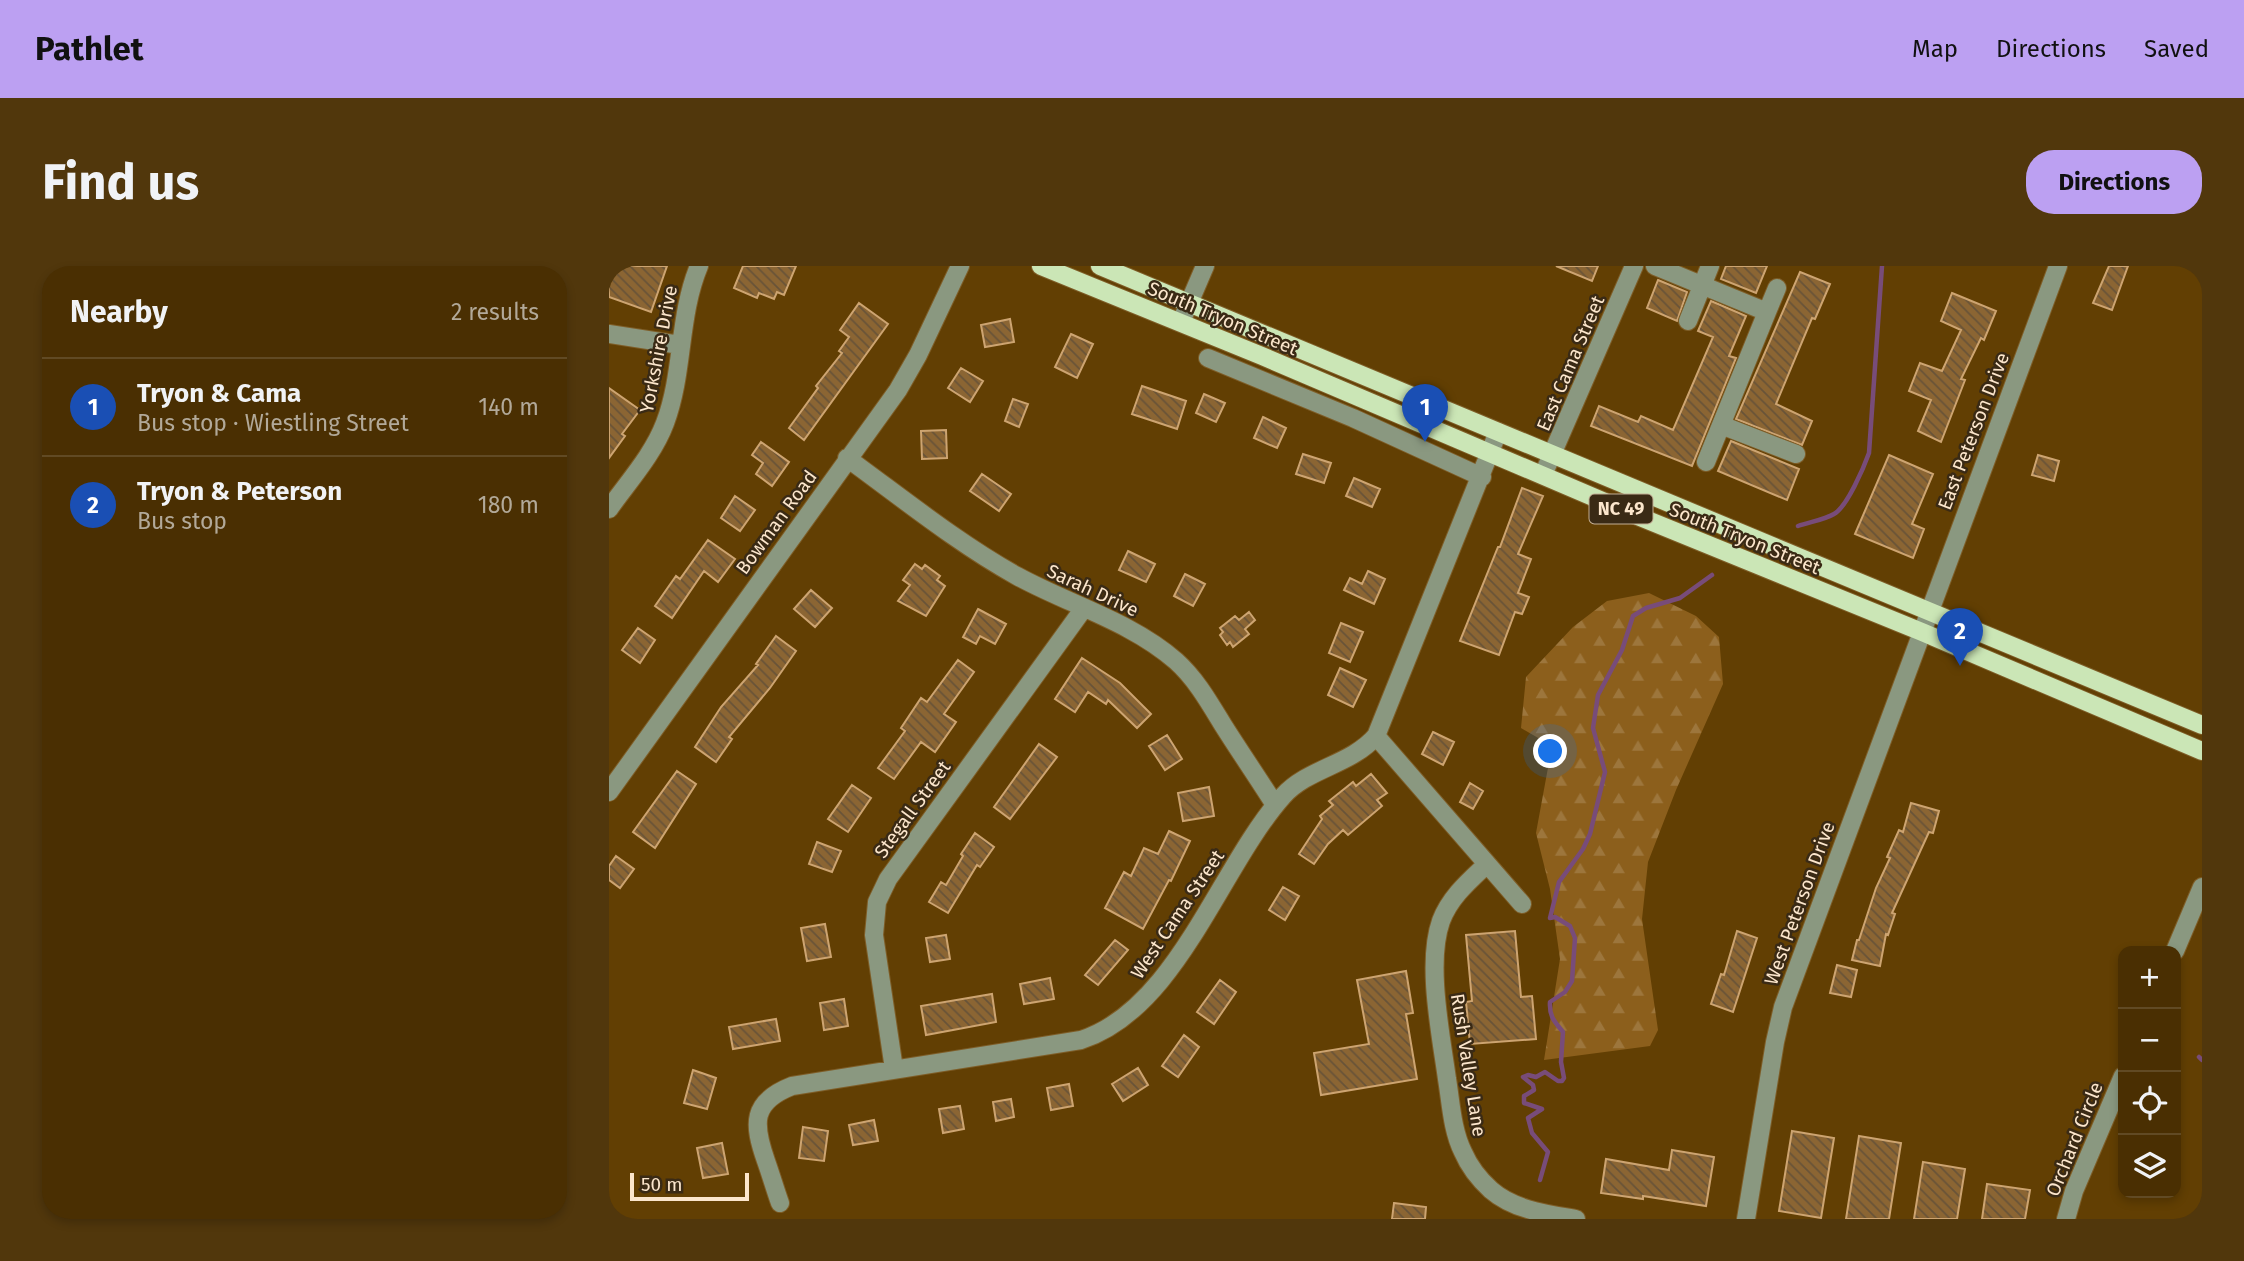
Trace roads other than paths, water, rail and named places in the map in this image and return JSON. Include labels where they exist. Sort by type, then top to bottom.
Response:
[{"type":"main road","name":"South Tryon Street","points":[[1041,266],[2202,751]]},
{"type":"main road","name":"South Tryon Street","points":[[1100,266],[2202,724]]},
{"type":"street","name":"Yorkshire Drive","points":[[609,509],[649,453],[664,425],[673,393],[691,288],[699,266]]},
{"type":"street","name":"Bowman Road","points":[[609,792],[908,372],[960,266]]},
{"type":"street","points":[[1181,323],[1205,266]]},
{"type":"street","name":"East Cama Street","points":[[1543,475],[1633,266]]},
{"type":"street","points":[[1655,266],[1767,312]]},
{"type":"street","points":[[1688,321],[1710,266]]},
{"type":"street","name":"East Peterson Drive","points":[[1928,611],[2057,266]]},
{"type":"street","points":[[1706,462],[1777,288]]},
{"type":"street","points":[[609,334],[680,345]]},
{"type":"street","points":[[1208,358],[1353,418],[1482,477]]},
{"type":"street","points":[[1721,425],[1796,454]]},
{"type":"street","name":"West Cama Street","points":[[780,1203],[757,1130],[761,1107],[778,1091],[792,1086],[1081,1040],[1121,1021],[1140,1005],[1169,968],[1275,805],[1294,785],[1354,755],[1367,747],[1376,736],[1498,432]]},
{"type":"street","name":"Sarah Drive","points":[[847,458],[1006,570],[1120,624],[1148,640],[1183,668],[1196,682],[1275,805]]},
{"type":"street","name":"Stegall Street","points":[[894,1069],[876,954],[874,934],[877,902],[896,868],[1084,608]]},
{"type":"street","name":"West Peterson Drive","points":[[1746,1219],[1783,1007],[1928,611]]},
{"type":"street","points":[[1376,736],[1523,904]]},
{"type":"street","name":"Rush Valley Lane","points":[[1487,864],[1449,904],[1436,937],[1439,1021],[1454,1122],[1462,1150],[1474,1171],[1492,1191],[1509,1202],[1531,1210],[1576,1219]]},
{"type":"street","points":[[2177,946],[2202,887]]},
{"type":"street","name":"Orchard Circle","points":[[2066,1219],[2074,1191],[2118,1088]]},
{"type":"waterway","points":[[1798,526],[1826,518],[1839,510],[1855,486],[1869,453],[1882,266]]},
{"type":"waterway","points":[[1540,1180],[1548,1152],[1532,1133],[1528,1118],[1542,1109],[1524,1103],[1524,1096],[1534,1090],[1533,1085],[1523,1077],[1536,1077],[1545,1072],[1558,1081],[1564,1078],[1561,1062],[1563,1032],[1555,1022],[1550,1002],[1565,992],[1572,981],[1575,938],[1570,926],[1555,917],[1550,918],[1559,882],[1583,849],[1590,834],[1605,772],[1593,728],[1598,695],[1622,650],[1633,616],[1646,608],[1680,598],[1712,575]]},
{"type":"waterway","points":[[2199,1057],[2202,1060]]},
{"type":"place","name":"Tryon & Cama","points":[[1425,442]]},
{"type":"place","name":"Tryon & Peterson","points":[[1960,666]]}]
